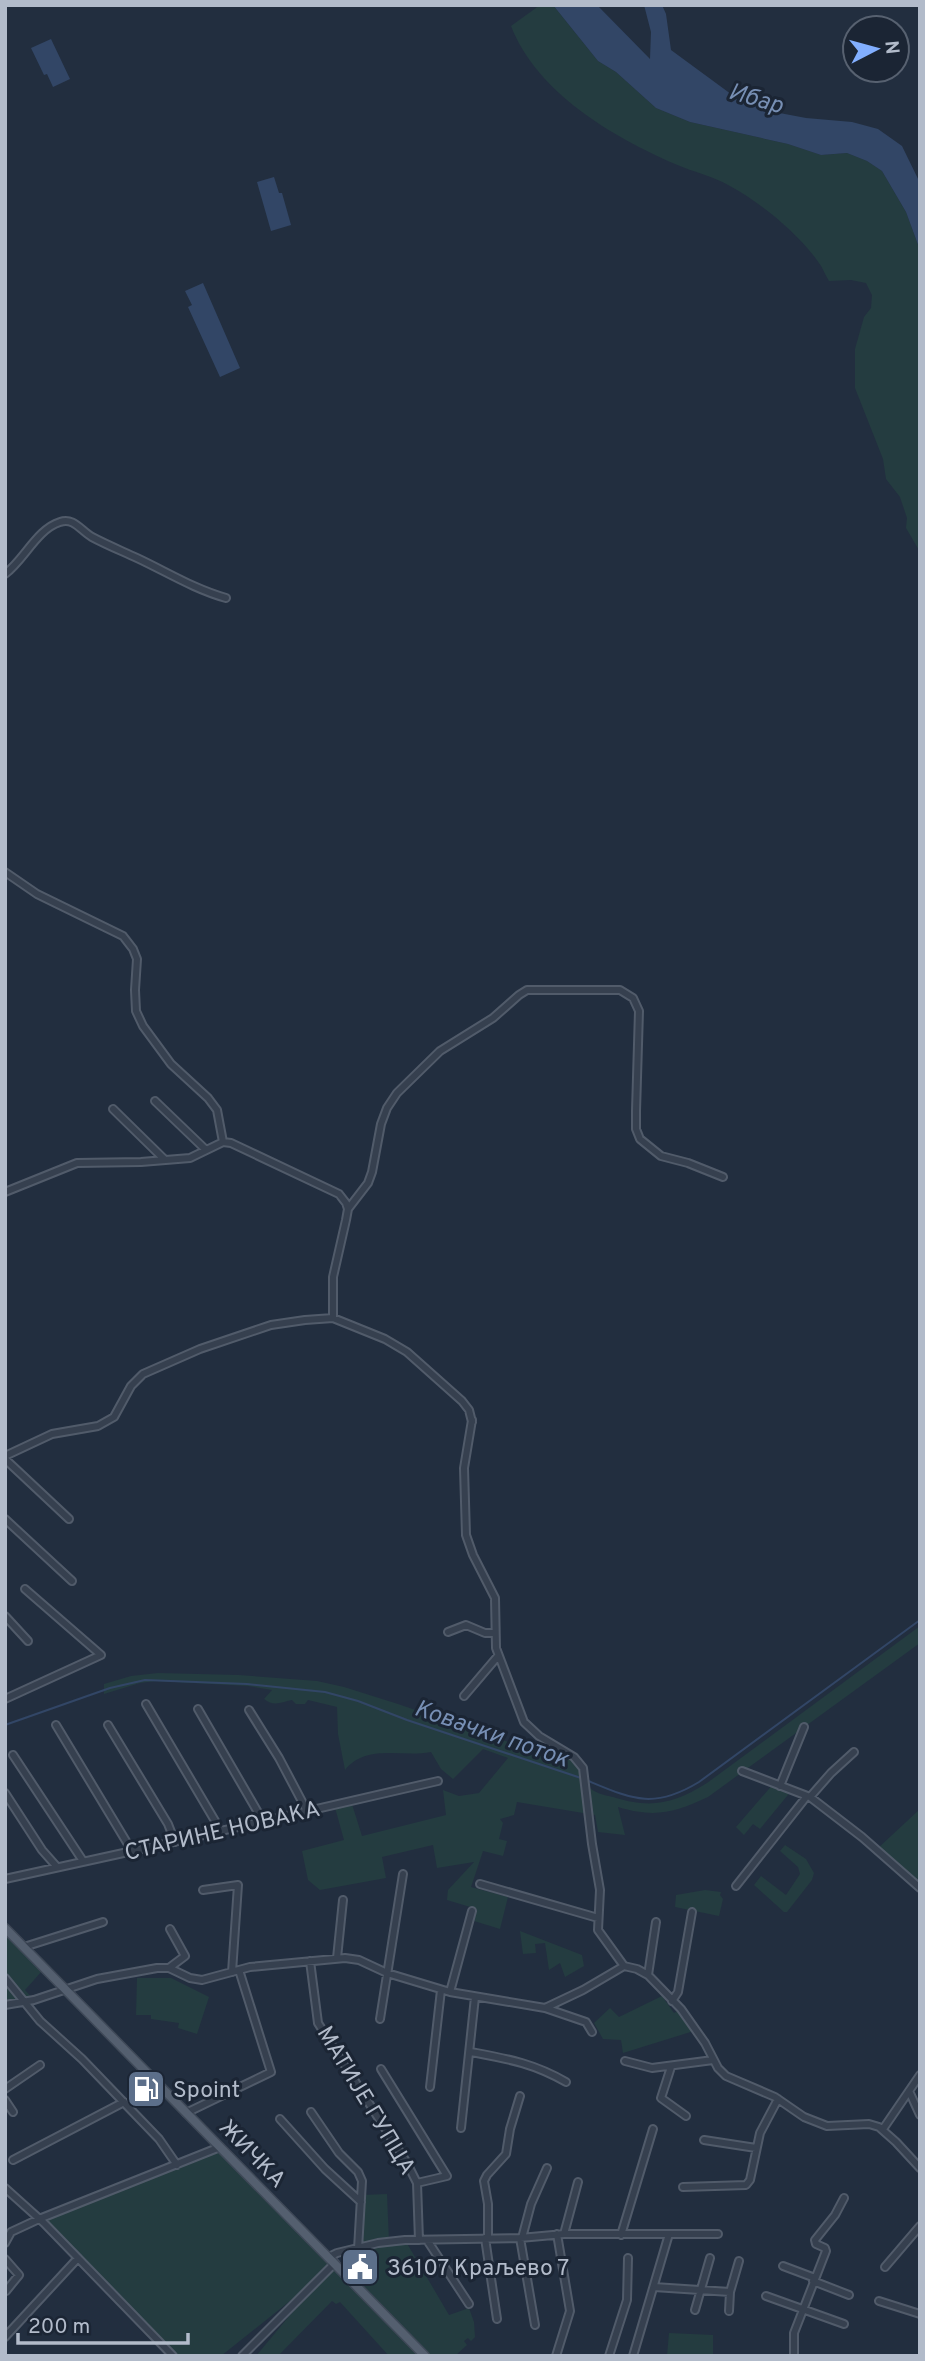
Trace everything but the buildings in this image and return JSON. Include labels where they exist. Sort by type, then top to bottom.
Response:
[{"type":"main road","name":"ЖИЧКА","points":[[5,1928],[425,2356]]},
{"type":"street","points":[[5,574],[35,540],[57,523],[74,522],[108,545],[201,591],[226,598]]},
{"type":"street","points":[[5,872],[37,894],[123,936],[137,959],[136,1011],[143,1026],[171,1064],[208,1098],[217,1110],[223,1142]]},
{"type":"street","points":[[333,1318],[333,1277],[348,1209],[373,1172],[381,1124],[387,1108],[397,1093],[440,1051],[494,1018],[527,990],[620,990],[633,998],[639,1011],[636,1129],[639,1139],[661,1156],[723,1177]]},
{"type":"street","points":[[155,1101],[206,1150]]},
{"type":"street","points":[[113,1109],[165,1160]]},
{"type":"street","points":[[5,1192],[76,1163],[190,1158],[223,1142],[244,1149],[339,1195],[346,1202],[348,1209]]},
{"type":"street","points":[[69,1519],[5,1458],[52,1434],[98,1426],[114,1417],[131,1386],[143,1374],[200,1349],[271,1325],[333,1318],[385,1339],[407,1352],[463,1401],[472,1424],[464,1468],[466,1535],[472,1555],[495,1598],[496,1648],[524,1722],[539,1736],[574,1757],[584,1772],[600,1890],[599,1933],[624,1966],[648,1975],[692,2022],[713,2060],[726,2077],[778,2099],[804,2117],[827,2126],[869,2124],[883,2129],[919,2166]]},
{"type":"street","points":[[5,1519],[72,1581]]},
{"type":"street","points":[[5,1699],[101,1655],[26,1589]]},
{"type":"street","points":[[5,1616],[28,1641]]},
{"type":"street","points":[[448,1632],[466,1625],[485,1633],[495,1633]]},
{"type":"street","points":[[464,1696],[499,1656]]},
{"type":"street","points":[[146,1704],[221,1831]]},
{"type":"street","points":[[198,1709],[263,1821]]},
{"type":"street","points":[[249,1710],[279,1758],[307,1811]]},
{"type":"street","points":[[56,1725],[132,1851]]},
{"type":"street","points":[[108,1725],[168,1824],[175,1842]]},
{"type":"street","points":[[780,1786],[804,1727]]},
{"type":"street","points":[[736,1886],[808,1797],[854,1752]]},
{"type":"street","points":[[13,1755],[83,1861]]},
{"type":"street","points":[[743,1771],[808,1797],[862,1837],[920,1888]]},
{"type":"street","name":"СТАРИНЕ НОВАКА","points":[[5,1879],[438,1781]]},
{"type":"street","points":[[5,1793],[42,1850],[57,1867]]},
{"type":"street","points":[[380,2019],[403,1874]]},
{"type":"street","points":[[480,1884],[598,1918]]},
{"type":"street","points":[[186,2113],[271,2072],[235,1971],[238,1885],[203,1890]]},
{"type":"street","points":[[337,1958],[343,1900]]},
{"type":"street","points":[[450,1992],[472,1911]]},
{"type":"street","points":[[672,2001],[678,1992],[692,1912]]},
{"type":"street","points":[[24,1947],[103,1922]]},
{"type":"street","points":[[648,1975],[656,1922]]},
{"type":"street","points":[[169,1968],[185,1956],[170,1929]]},
{"type":"street","points":[[5,2005],[97,1979],[157,1968],[169,1968],[190,1978],[202,1980],[235,1971],[337,1958],[359,1960],[387,1973],[441,1990],[545,2008],[586,2022],[592,2032]]},
{"type":"street","name":"МАТИЈЕ ГУПЦА","points":[[310,1961],[318,2023],[407,2163],[416,2183],[423,2240]]},
{"type":"street","points":[[545,2008],[624,1966]]},
{"type":"street","points":[[5,1978],[40,2021],[76,2052],[159,2139],[177,2165]]},
{"type":"street","points":[[430,2087],[441,1990]]},
{"type":"street","points":[[461,2128],[475,1997]]},
{"type":"street","points":[[471,2052],[525,2062],[566,2082]]},
{"type":"street","points":[[625,2061],[652,2068],[713,2060]]},
{"type":"street","points":[[5,2089],[40,2065]]},
{"type":"street","points":[[671,2067],[661,2098],[686,2116]]},
{"type":"street","points":[[382,2069],[447,2176],[416,2183]]},
{"type":"street","points":[[883,2129],[920,2075]]},
{"type":"street","points":[[909,2091],[920,2115]]},
{"type":"street","points":[[497,2319],[486,2238],[488,2204],[484,2181],[506,2154],[520,2096]]},
{"type":"street","points":[[683,2187],[746,2185],[750,2179],[760,2133],[778,2099]]},
{"type":"street","points":[[5,2100],[13,2112]]},
{"type":"street","points":[[13,2160],[124,2102]]},
{"type":"street","points":[[311,2112],[340,2153],[358,2172],[362,2181],[358,2249]]},
{"type":"street","points":[[280,2119],[325,2169],[361,2202]]},
{"type":"street","points":[[621,2235],[653,2129]]},
{"type":"street","points":[[704,2140],[756,2148]]},
{"type":"street","points":[[5,2243],[8,2232],[219,2147]]},
{"type":"street","points":[[535,2325],[521,2238],[531,2204],[547,2168]]},
{"type":"street","points":[[556,2356],[570,2311],[560,2234],[578,2182]]},
{"type":"street","points":[[5,2188],[39,2219],[173,2356]]},
{"type":"street","points":[[793,2356],[793,2338],[826,2250],[816,2244],[815,2240],[835,2215],[844,2198]]},
{"type":"street","points":[[885,2267],[920,2226]]},
{"type":"street","points":[[242,2356],[337,2253],[388,2241],[521,2238],[560,2234],[718,2234]]},
{"type":"street","points":[[632,2356],[669,2234]]},
{"type":"street","points":[[423,2240],[468,2304]]},
{"type":"street","points":[[5,2337],[78,2258]]},
{"type":"street","points":[[609,2356],[627,2300],[628,2258]]},
{"type":"street","points":[[695,2309],[710,2258]]},
{"type":"street","points":[[5,2259],[19,2276],[6,2291]]},
{"type":"street","points":[[729,2311],[730,2292],[739,2261]]},
{"type":"street","points":[[783,2266],[849,2295]]},
{"type":"street","points":[[654,2287],[730,2292]]},
{"type":"street","points":[[766,2296],[844,2324]]},
{"type":"street","points":[[879,2301],[920,2314]]},
{"type":"green space","points":[[540,5],[553,5],[598,61],[616,72],[656,108],[690,122],[788,144],[821,155],[847,153],[882,171],[906,212],[920,250],[920,552],[906,528],[907,518],[900,497],[886,479],[883,459],[855,388],[855,349],[864,317],[871,308],[872,295],[866,283],[851,280],[829,281],[801,241],[754,201],[723,183],[675,164],[627,140],[580,110],[558,92],[523,50],[511,26]]},
{"type":"green space","points":[[920,1626],[920,1643],[708,1797],[664,1812],[643,1812],[618,1807],[625,1835],[598,1832],[595,1815],[517,1802],[514,1815],[500,1819],[503,1823],[499,1839],[507,1841],[503,1856],[483,1851],[471,1887],[508,1897],[500,1929],[474,1921],[477,1909],[447,1900],[448,1890],[474,1862],[437,1868],[433,1845],[382,1857],[386,1878],[320,1890],[308,1880],[302,1851],[344,1840],[334,1804],[351,1801],[362,1836],[446,1815],[443,1790],[459,1796],[479,1793],[508,1758],[483,1749],[453,1779],[441,1769],[431,1752],[374,1754],[354,1762],[345,1770],[338,1734],[337,1707],[308,1700],[305,1704],[296,1704],[292,1700],[271,1703],[264,1699],[272,1690],[248,1686],[156,1681],[104,1694],[104,1684],[131,1676],[158,1673],[317,1681],[398,1704],[529,1749],[564,1758],[574,1757],[585,1783],[593,1790],[627,1801],[662,1802],[683,1796],[707,1783]]},
{"type":"green space","points":[[774,1783],[792,1790],[760,1829],[753,1824],[744,1835],[736,1827]]},
{"type":"green space","points":[[920,1809],[920,1888],[877,1849]]},
{"type":"green space","points":[[785,1845],[806,1859],[814,1873],[812,1880],[787,1912],[754,1885],[761,1876],[786,1895],[800,1874],[798,1867],[780,1851]]},
{"type":"green space","points":[[705,1890],[721,1892],[723,1899],[719,1916],[675,1907],[676,1895]]},
{"type":"green space","points":[[520,1931],[582,1955],[584,1966],[565,1977],[560,1963],[549,1970],[545,1943],[535,1944],[536,1953],[523,1954]]},
{"type":"green space","points":[[5,1934],[42,1971],[25,1990],[34,2000],[5,2005]]},
{"type":"green space","points":[[137,1978],[171,1978],[209,1997],[197,2034],[178,2028],[179,2023],[151,2019],[151,2015],[136,2015]]},
{"type":"green space","points":[[662,1996],[674,2013],[681,2009],[697,2030],[623,2053],[621,2040],[603,2039],[594,2023],[610,2008],[619,2017]]},
{"type":"green space","points":[[220,2147],[356,2285],[373,2270],[358,2249],[362,2195],[387,2194],[389,2241],[405,2240],[449,2315],[469,2308],[475,2337],[471,2341],[468,2338],[464,2341],[467,2345],[455,2356],[389,2356],[340,2302],[336,2304],[332,2301],[278,2356],[256,2356],[325,2273],[221,2356],[173,2356],[39,2219]]},
{"type":"green space","points":[[669,2333],[713,2335],[713,2356],[667,2356]]},
{"type":"water","points":[[553,5],[597,5],[650,59],[651,32],[644,5],[662,5],[666,14],[671,50],[735,97],[769,111],[852,122],[878,129],[902,146],[920,183],[920,250],[906,212],[882,171],[847,153],[821,155],[788,144],[690,122],[656,108],[616,72],[598,61]]},
{"type":"water","points":[[51,39],[70,79],[53,87],[31,48]]},
{"type":"water","points":[[274,177],[279,193],[282,193],[291,225],[271,231],[257,182]]},
{"type":"water","points":[[203,283],[240,368],[220,377],[188,307],[192,305],[185,291]]},
{"type":"waterway","name":"Ковачки поток","points":[[586,1780],[643,1799],[655,1799],[683,1791],[920,1620]]},
{"type":"waterway","name":"Ковачки поток","points":[[5,1725],[110,1688],[145,1680],[247,1684],[325,1692],[358,1701],[581,1778]]},
{"type":"place","name":"Spoint","points":[[146,2089]]},
{"type":"place","name":"36107 Краљево 7","points":[[360,2267]]},
{"type":"water label","name":"Ибар","points":[[756,98]]}]
